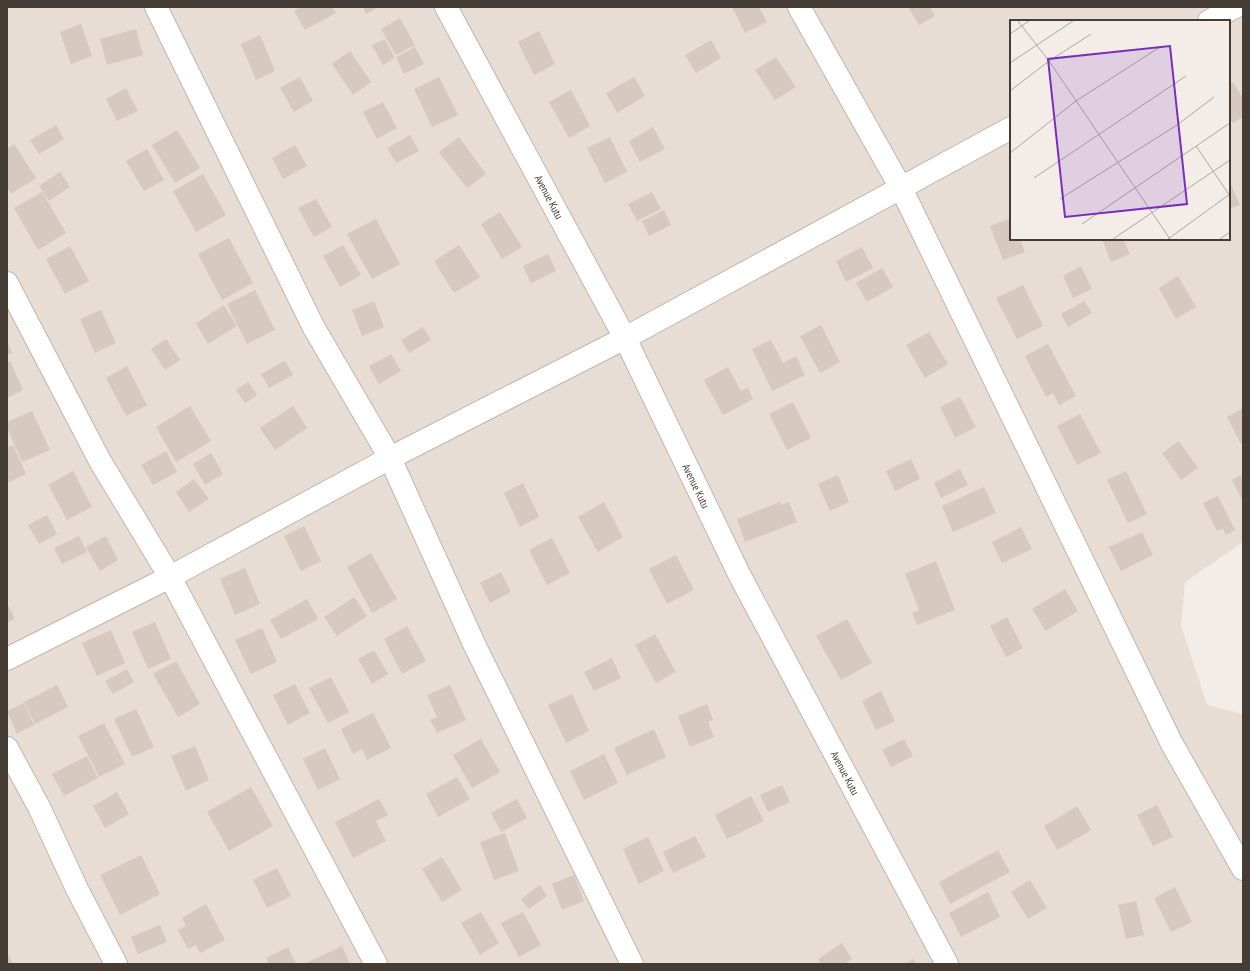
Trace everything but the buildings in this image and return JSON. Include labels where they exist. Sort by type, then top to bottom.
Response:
[{"type":"street","points":[[156,7],[314,328],[390,458],[475,646],[632,964]]},
{"type":"street","name":"Avenue Kutu","points":[[446,7],[625,338],[740,576],[947,964]]},
{"type":"street","points":[[799,7],[901,188],[1172,744],[1243,869]]},
{"type":"street","points":[[1211,20],[1235,7]]},
{"type":"street","points":[[1239,7],[1243,15]]},
{"type":"street","points":[[7,659],[170,577],[390,458],[625,338],[1010,129]]},
{"type":"street","points":[[7,283],[100,461],[170,577],[376,964]]},
{"type":"street","points":[[7,748],[39,807],[76,889],[116,964]]},
{"type":"shaded area","points":[[7,7],[1243,7],[1243,542],[1185,582],[1181,625],[1207,705],[1243,714],[1243,964],[7,964]]}]
